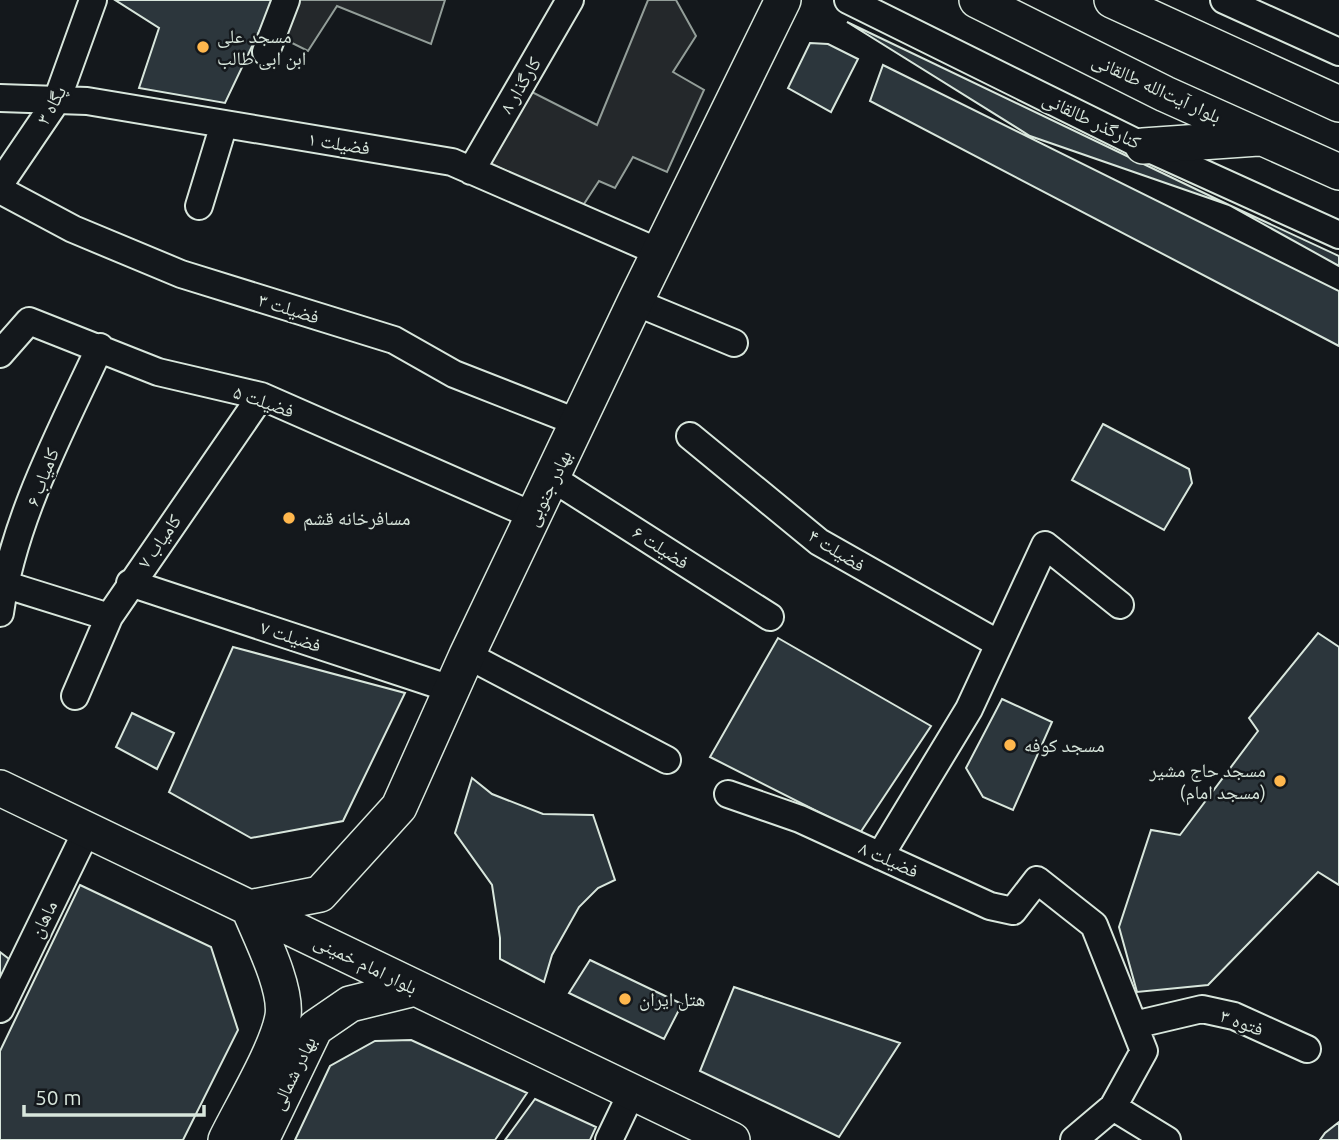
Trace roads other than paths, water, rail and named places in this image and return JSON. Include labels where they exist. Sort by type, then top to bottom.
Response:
[{"type":"main road","name":"بهادر جنوبی","points":[[249,908],[320,894],[399,807],[467,655],[783,0]]},
{"type":"main road","name":"بلوار آیت‌الله طالقانی","points":[[977,0],[1165,94],[1339,172]]},
{"type":"main road","points":[[1112,0],[1339,104]]},
{"type":"main road","points":[[1143,146],[1263,138]]},
{"type":"main road","name":"بلوار امام خمینی","points":[[0,788],[731,1140]]},
{"type":"main road","name":"بهادر شمالی","points":[[226,1140],[264,1064],[283,1015],[274,968],[249,908]]},
{"type":"main road","name":"بهادر شمالی","points":[[261,1140],[315,1028],[351,1004],[415,988]]},
{"type":"street","points":[[266,52],[286,0]]},
{"type":"street","name":"کارگذار ۸","points":[[471,171],[570,0]]},
{"type":"street","name":"کنارگذر طالقانی","points":[[848,0],[1143,146],[1339,235]]},
{"type":"street","points":[[1224,0],[1339,52]]},
{"type":"street","name":"پگاه ۳","points":[[0,184],[57,100],[91,10]]},
{"type":"street","name":"فضیلت ۱","points":[[0,98],[87,101],[452,162],[661,253]]},
{"type":"street","points":[[199,206],[225,124]]},
{"type":"street","name":"فضیلت ۳","points":[[0,190],[74,229],[181,274],[394,340],[454,374],[579,423]]},
{"type":"street","points":[[635,302],[734,343]]},
{"type":"street","name":"فضیلت ۵","points":[[0,355],[29,321],[158,372],[261,396],[534,516]]},
{"type":"street","name":"کامیاب ۶","points":[[0,613],[2,584],[43,470],[100,347]]},
{"type":"street","name":"کامیاب ۷","points":[[75,696],[109,617],[130,583],[261,396]]},
{"type":"street","name":"فضیلت ۴","points":[[690,436],[819,542],[999,644]]},
{"type":"street","name":"فضیلت ۶","points":[[552,478],[771,617]]},
{"type":"street","points":[[880,856],[969,709],[1045,545],[1119,605]]},
{"type":"street","name":"فضیلت ۷","points":[[130,583],[451,689]]},
{"type":"street","points":[[2,584],[109,617]]},
{"type":"street","points":[[467,655],[667,760]]},
{"type":"street","name":"فضیلت ۸","points":[[729,794],[800,819],[989,906],[1013,911],[1037,880],[1094,925],[1134,1025]]},
{"type":"street","name":"ماهان","points":[[0,1009],[87,830]]},
{"type":"street","name":"فتوه ۳","points":[[1134,1025],[1202,1009],[1234,1016],[1307,1049]]},
{"type":"street","points":[[1074,1140],[1113,1107],[1144,1051],[1134,1025]]},
{"type":"street","points":[[609,1140],[632,1092]]},
{"type":"street","points":[[1113,1107],[1167,1140]]},
{"type":"place","name":"مسجد علی ابن ابی طالب","points":[[203,47]]},
{"type":"place","name":"مسافرخانه قشم","points":[[289,518]]},
{"type":"place","name":"مسجد کوفه","points":[[1010,745]]},
{"type":"place","name":"مسجد حاج مشیر (مسجد امام)","points":[[1280,781]]},
{"type":"place","name":"هتل ایران","points":[[625,999]]}]
